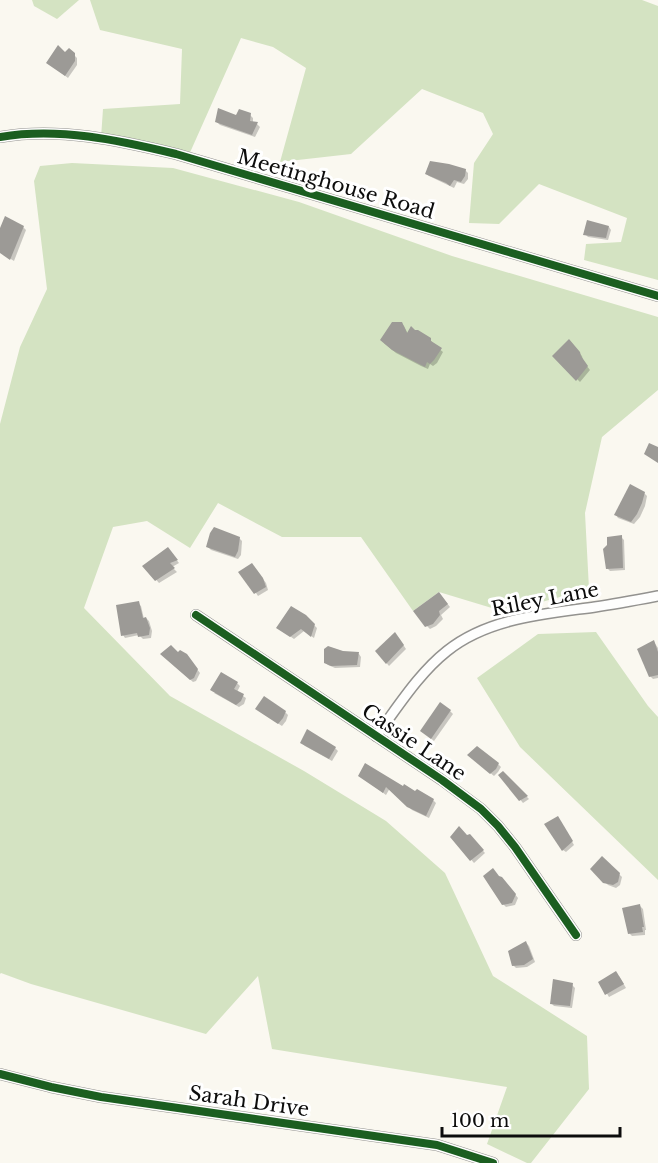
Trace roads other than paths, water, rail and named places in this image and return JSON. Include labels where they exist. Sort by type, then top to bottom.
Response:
[{"type":"street","name":"Meetinghouse Road","points":[[0,137],[34,133],[74,134],[176,154],[658,296]]},
{"type":"street","name":"Riley Lane","points":[[376,736],[425,672],[445,652],[482,630],[536,615],[658,596]]},
{"type":"street","name":"Cassie Lane","points":[[196,615],[481,809],[515,848],[576,935]]},
{"type":"street","name":"Sarah Drive","points":[[0,1074],[93,1095],[437,1145],[493,1163]]}]
